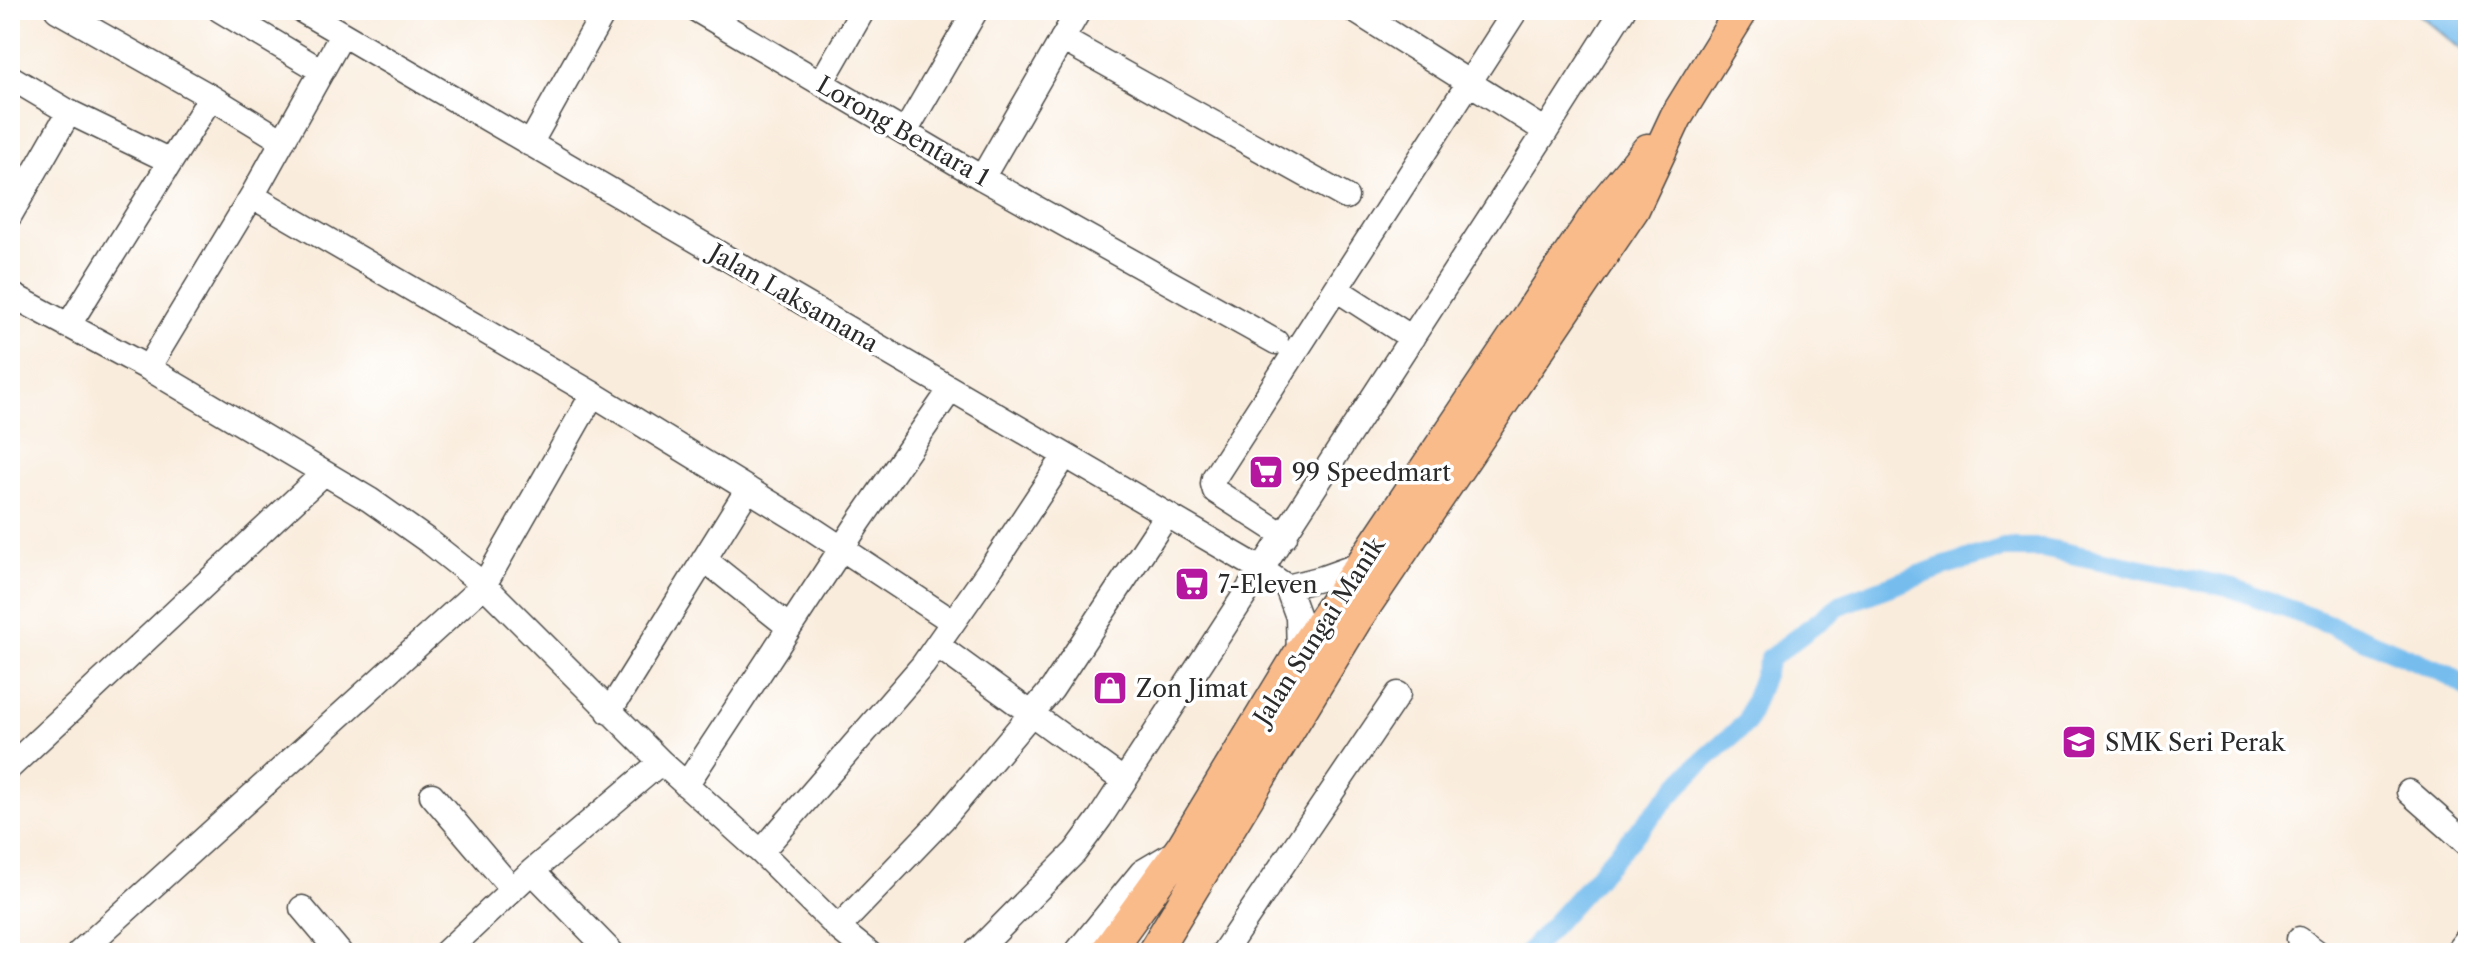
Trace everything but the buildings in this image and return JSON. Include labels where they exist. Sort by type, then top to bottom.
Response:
[{"type":"main road","name":"Jalan Sungai Manik","points":[[1153,953],[1356,619],[1633,209],[1676,117],[1742,10]]},
{"type":"main road","name":"Jalan Sungai Manik","points":[[1106,953],[1182,848],[1299,655],[1603,205],[1676,117]]},
{"type":"street","points":[[57,10],[283,141]]},
{"type":"street","points":[[220,10],[322,71]]},
{"type":"street","name":"Jalan Laksamana","points":[[301,10],[1287,587]]},
{"type":"street","points":[[530,144],[605,10]]},
{"type":"street","name":"Lorong Bentara 1","points":[[697,10],[982,178],[1276,342]]},
{"type":"street","points":[[821,83],[863,10]]},
{"type":"street","points":[[905,132],[976,10]]},
{"type":"street","points":[[982,178],[1079,10]]},
{"type":"street","points":[[1354,10],[1546,131]]},
{"type":"street","points":[[1285,536],[1215,491],[1214,478],[1516,10]]},
{"type":"street","points":[[975,953],[1075,852],[1124,781],[1623,10]]},
{"type":"street","points":[[148,368],[252,196],[342,35]]},
{"type":"street","points":[[1062,39],[1346,197]]},
{"type":"street","points":[[10,77],[69,112],[170,161]]},
{"type":"street","points":[[68,326],[211,97]]},
{"type":"street","points":[[10,215],[69,112]]},
{"type":"street","points":[[252,196],[593,394],[748,489],[953,622]]},
{"type":"street","points":[[1336,289],[1412,338]]},
{"type":"street","points":[[10,294],[148,368],[401,521],[484,585],[661,762],[761,852],[838,928],[869,953]]},
{"type":"street","points":[[686,785],[841,549],[951,389]]},
{"type":"street","points":[[79,953],[484,585],[593,394]]},
{"type":"street","points":[[761,852],[892,704],[937,645],[1065,456]]},
{"type":"street","points":[[10,767],[323,474]]},
{"type":"street","points":[[609,712],[748,489]]},
{"type":"street","points":[[838,928],[942,820],[1052,689],[1167,515]]},
{"type":"street","points":[[704,559],[789,627]]},
{"type":"street","points":[[1299,655],[1298,617],[1287,587],[1362,564]]},
{"type":"street","points":[[937,645],[1124,781]]},
{"type":"street","points":[[1223,953],[1398,694]]},
{"type":"street","points":[[445,953],[532,871],[661,762]]},
{"type":"street","points":[[2409,792],[2468,844]]},
{"type":"street","points":[[432,795],[512,889]]},
{"type":"street","points":[[1076,953],[1142,872],[1182,848]]},
{"type":"street","points":[[532,871],[612,953]]},
{"type":"street","points":[[302,908],[340,953]]},
{"type":"street","points":[[2456,953],[2468,938]]},
{"type":"water","points":[[2414,10],[2468,10],[2468,55]]},
{"type":"waterway","points":[[1528,953],[1692,771],[1746,723],[1770,658],[1842,604],[2004,548],[2043,548],[2233,588],[2447,674],[2468,688]]},
{"type":"place","name":"99 Speedmart","points":[[1266,472]]},
{"type":"place","name":"7-Eleven","points":[[1192,584]]},
{"type":"place","name":"Zon Jimat","points":[[1110,688]]},
{"type":"place","name":"SMK Seri Perak","points":[[2079,742]]}]
